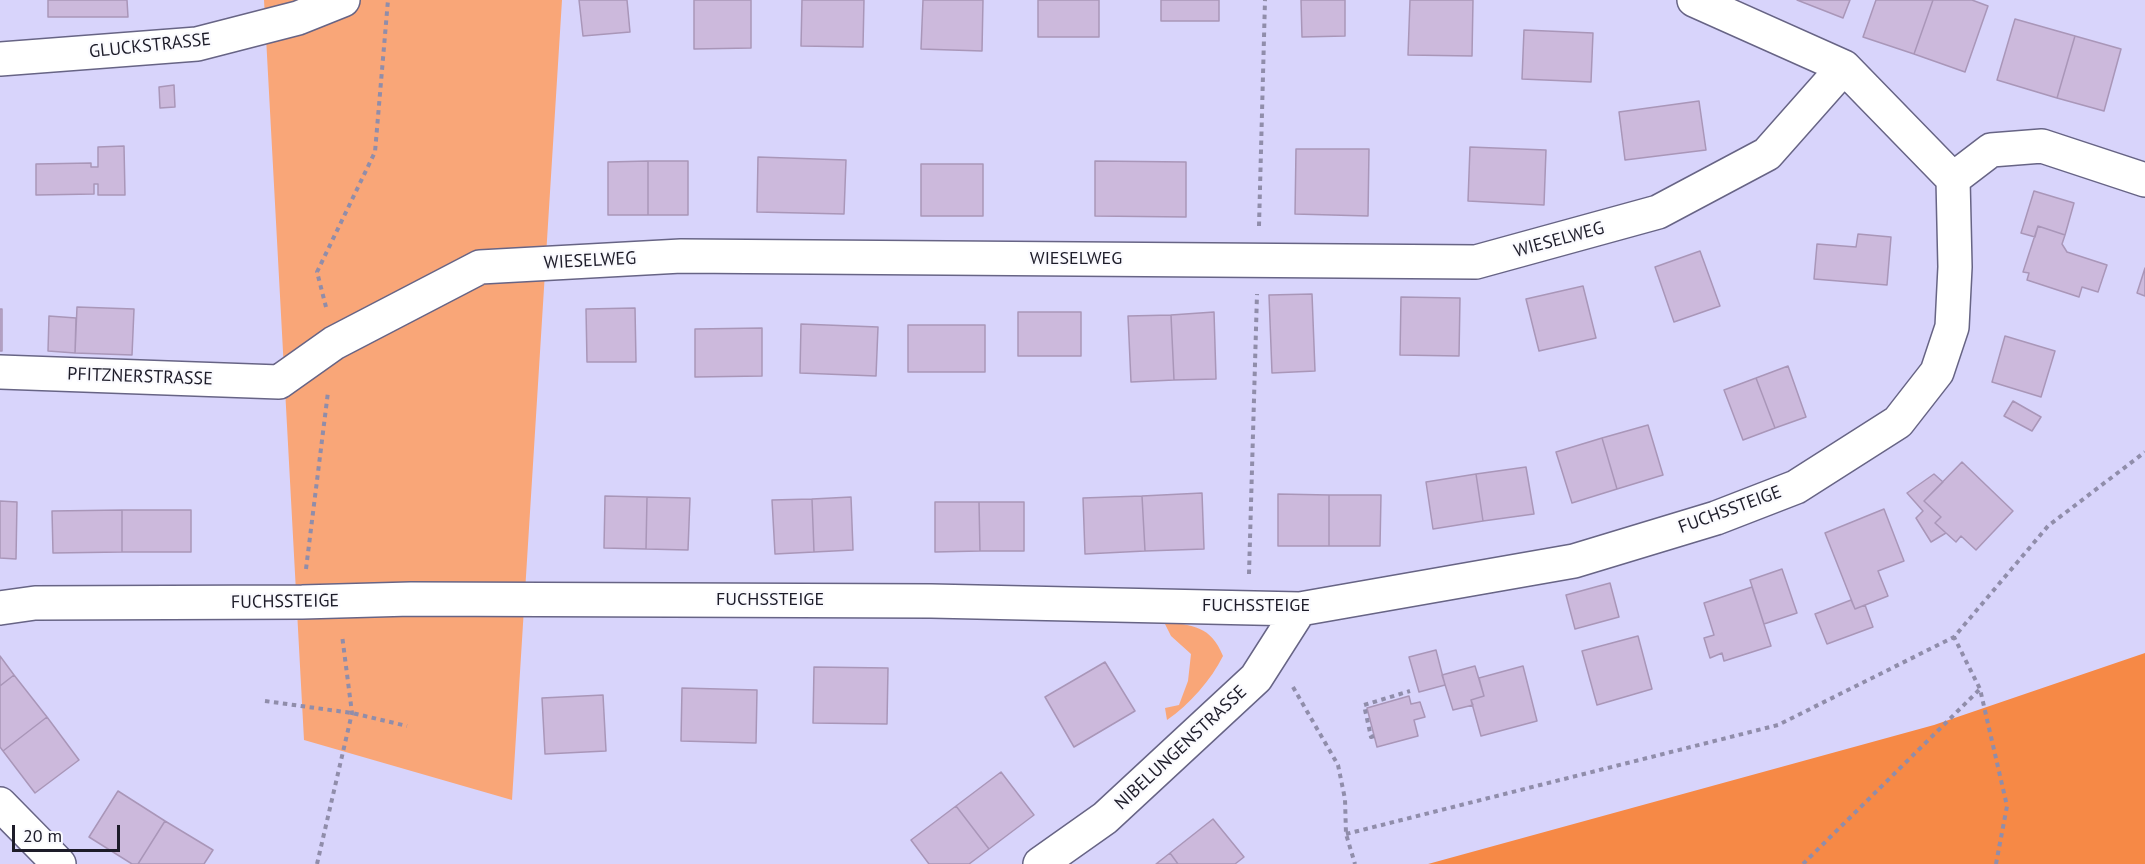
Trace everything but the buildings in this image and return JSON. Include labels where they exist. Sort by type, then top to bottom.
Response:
[{"type":"street","name":"GLUCKSTRASSE","points":[[0,59],[197,44],[298,18],[343,0]]},
{"type":"street","points":[[1694,0],[1844,67],[1953,179],[1991,150],[2042,146],[2145,180]]},
{"type":"street","name":"WIESELWEG","points":[[279,382],[334,343],[480,267],[681,256],[1476,262],[1658,212],[1767,153],[1844,67]]},
{"type":"street","name":"FUCHSSTEIGE","points":[[0,608],[35,603],[411,599],[931,601],[1300,609],[1574,561],[1716,518],[1796,487],[1898,422],[1937,372],[1952,327],[1955,267],[1953,179]]},
{"type":"street","name":"PFITZNERSTRASSE","points":[[0,372],[279,382]]},
{"type":"street","name":"NIBELUNGENSTRASSE","points":[[1040,864],[1105,818],[1256,678],[1300,609]]},
{"type":"street","points":[[0,804],[59,864]]},
{"type":"path","points":[[1259,211],[1265,0]]},
{"type":"path","points":[[1248,608],[1257,290]]},
{"type":"path","points":[[1346,834],[1778,725],[1954,637],[2048,526],[2145,452]]},
{"type":"path","points":[[317,864],[352,712],[338,601]]},
{"type":"path","points":[[1954,637],[1980,689],[2007,806],[1996,864]]},
{"type":"path","points":[[1272,651],[1338,765],[1345,799],[1346,834],[1355,864]]},
{"type":"path","points":[[1803,864],[1980,689]]},
{"type":"path","points":[[1374,736],[1371,737],[1364,705],[1387,700],[1410,691]]},
{"type":"path","points":[[265,701],[352,712],[408,726]]},
{"type":"shaded area","points":[[264,0],[562,0],[512,800],[304,740]]},
{"type":"shaded area","points":[[1164,622],[1192,626],[1207,633],[1213,638],[1223,656],[1199,691],[1167,720],[1165,708],[1179,705],[1188,681],[1191,654],[1171,636]]},
{"type":"shaded area","points":[[2145,653],[2145,864],[1428,864],[1934,725]]}]
